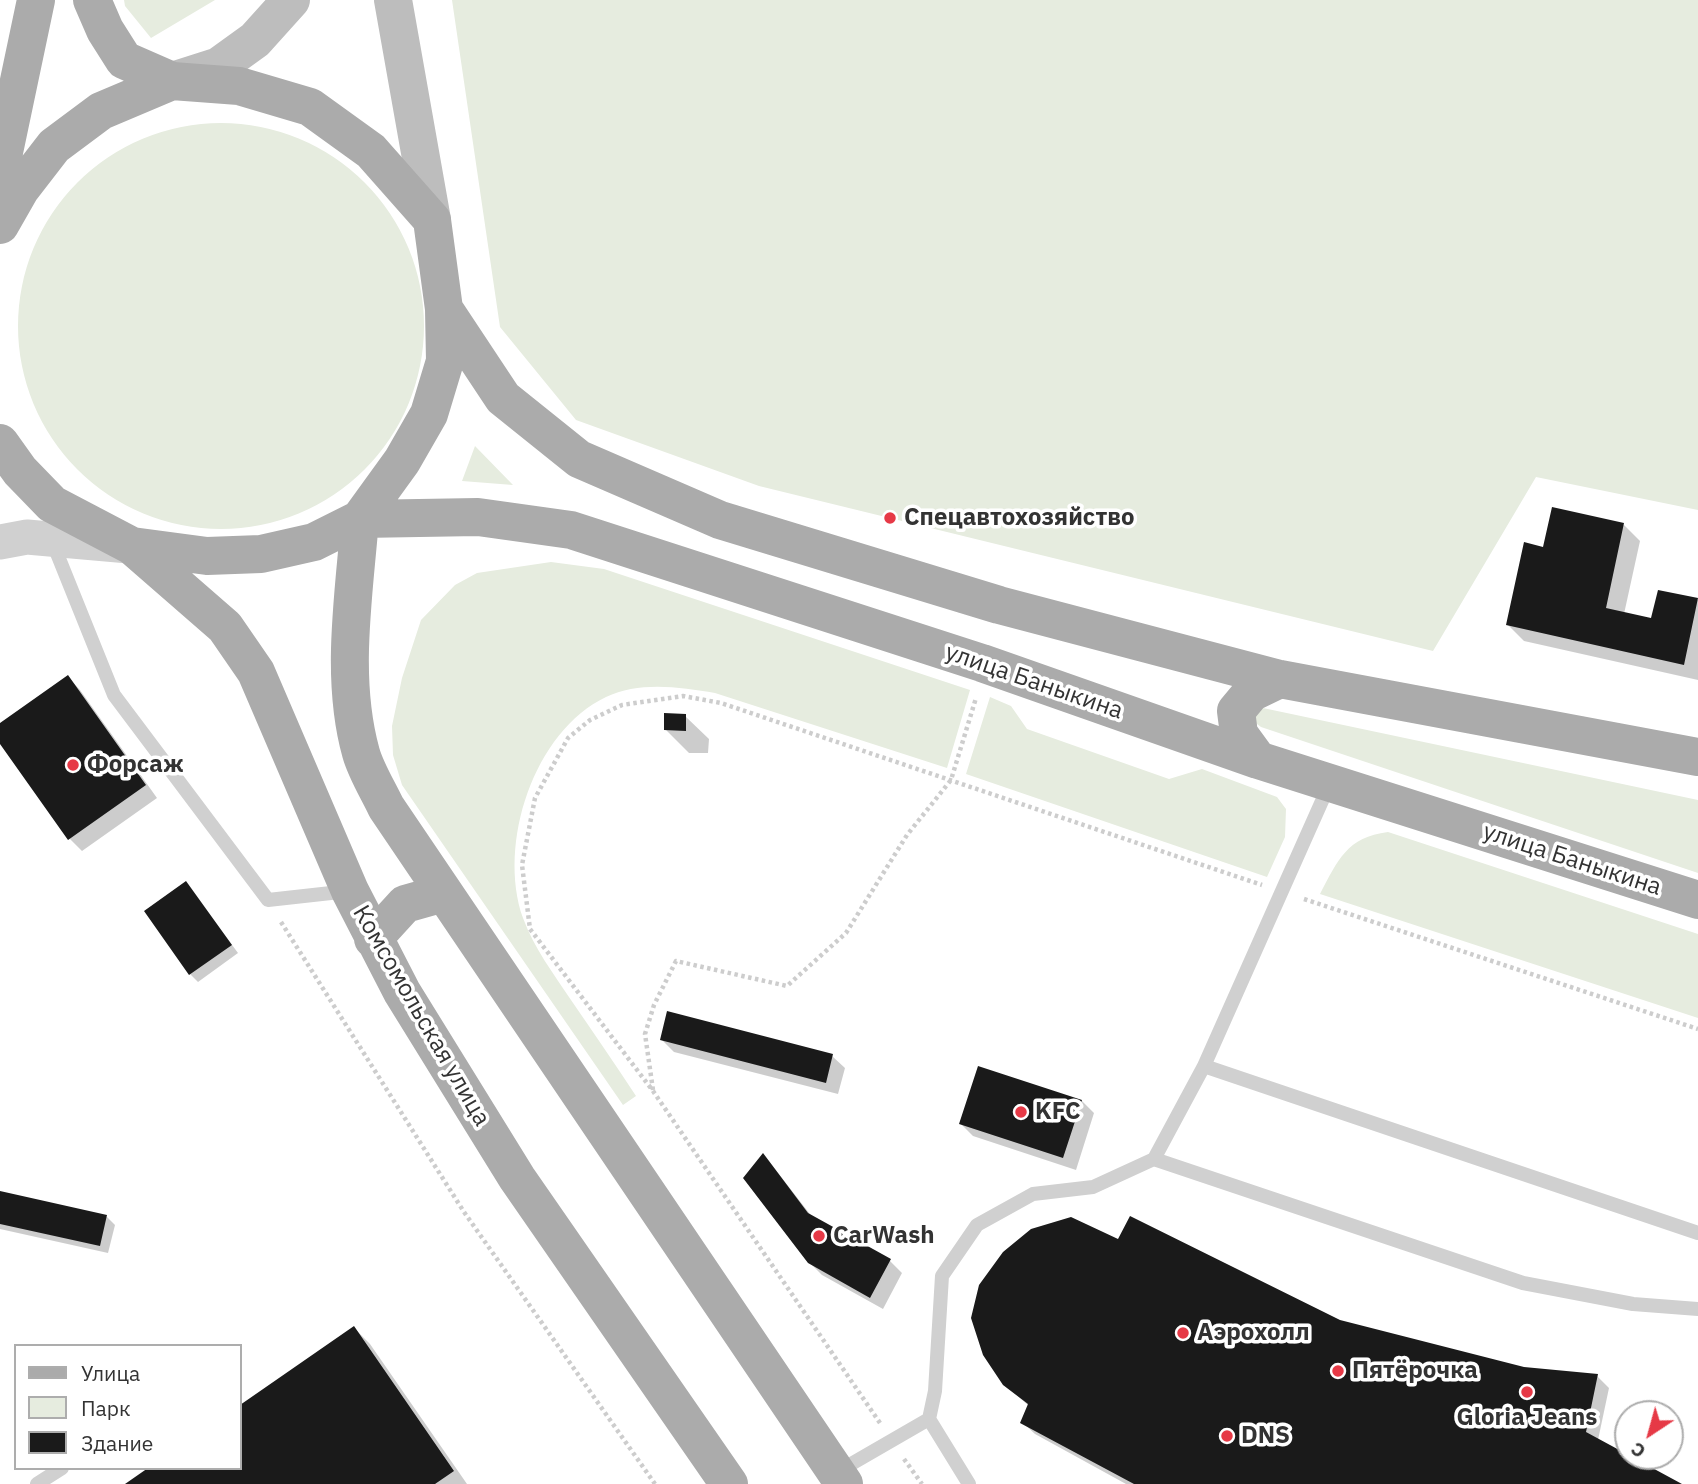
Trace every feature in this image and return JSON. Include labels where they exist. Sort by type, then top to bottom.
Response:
[{"type":"main road","points":[[0,171],[36,0]]},
{"type":"main road","points":[[92,0],[105,30],[124,60],[172,82],[239,86],[310,107],[371,150],[432,220]]},
{"type":"main road","points":[[0,225],[20,190],[54,146],[101,111],[219,66],[255,40],[291,0]]},
{"type":"main road","points":[[0,443],[20,471],[52,504],[132,546],[207,556],[261,554],[314,542],[360,519],[401,461],[429,414],[446,361],[444,309],[432,220],[393,0]]},
{"type":"main road","points":[[444,309],[503,398],[579,459],[720,520],[999,606],[1280,679],[1698,757]]},
{"type":"main road","name":"улица Баныкина","points":[[360,519],[478,517],[571,530],[982,663],[1258,760],[1698,900]]},
{"type":"main road","points":[[360,519],[351,628],[352,695],[362,754],[386,807],[840,1478]]},
{"type":"main road","name":"Комсомольская улица","points":[[132,546],[225,627],[256,672],[373,939],[481,1123],[729,1484]]},
{"type":"main road","points":[[1258,760],[1239,734],[1236,711],[1251,693],[1280,679]]},
{"type":"main road","points":[[373,939],[405,904],[444,893]]},
{"type":"street","points":[[0,542],[27,537],[132,546]]},
{"type":"lane","points":[[51,539],[114,695],[268,900],[350,891]]},
{"type":"lane","points":[[969,1484],[929,1419],[935,1391],[942,1276],[977,1225],[1033,1194],[1093,1187],[1154,1159],[1204,1066],[1331,782]]},
{"type":"lane","points":[[1204,1066],[1698,1233]]},
{"type":"lane","points":[[1154,1159],[1523,1283],[1633,1304],[1698,1309]]},
{"type":"lane","points":[[840,1478],[891,1440],[929,1419]]},
{"type":"lane","points":[[37,1484],[59,1470]]},
{"type":"path","points":[[653,1091],[645,1034],[653,1005],[676,961],[787,986],[846,933],[907,835],[951,780],[978,692]]},
{"type":"path","points":[[922,1484],[653,1091],[530,929],[523,865],[535,797],[568,738],[590,720],[622,705],[683,696],[720,703],[1698,1029]]},
{"type":"path","points":[[268,900],[464,1212],[655,1484]]},
{"type":"green space","points":[[124,0],[215,0],[151,38],[125,6]]},
{"type":"green space","points":[[452,0],[1698,0],[1698,510],[1536,477],[1433,651],[759,486],[576,420],[500,327]]},
{"type":"green space","points":[[221,123],[261,127],[299,138],[334,157],[365,182],[390,213],[409,248],[420,286],[424,326],[420,366],[409,404],[390,439],[365,470],[334,495],[299,514],[261,525],[221,529],[181,525],[143,514],[108,495],[77,470],[52,439],[33,404],[22,366],[18,326],[22,286],[33,248],[52,213],[77,182],[108,157],[143,138],[181,127]]},
{"type":"green space","points":[[475,446],[513,485],[462,481]]},
{"type":"green space","points":[[551,562],[604,569],[970,690],[947,768],[715,693],[674,687],[632,689],[606,697],[581,713],[559,735],[541,762],[528,792],[519,825],[515,857],[516,889],[523,918],[538,950],[636,1096],[623,1105],[402,785],[393,755],[392,726],[402,678],[421,620],[455,585],[477,573]]},
{"type":"green space","points":[[990,697],[1011,706],[1027,729],[1169,779],[1202,769],[1277,797],[1286,809],[1285,837],[1267,877],[966,774]]},
{"type":"green space","points":[[1263,708],[1698,800],[1698,873],[1261,727],[1253,721],[1255,710]]},
{"type":"green space","points":[[1388,832],[1698,934],[1698,1018],[1320,894],[1345,852],[1363,839]]},
{"type":"building","points":[[1552,507],[1624,523],[1606,608],[1651,618],[1658,590],[1698,598],[1684,665],[1506,625],[1524,542],[1543,547]]},
{"type":"building","name":"Форсаж","points":[[68,675],[146,785],[68,840],[0,744],[0,723]]},
{"type":"building","points":[[664,713],[686,714],[686,731],[664,730]]},
{"type":"building","points":[[186,881],[232,945],[189,975],[144,911]]},
{"type":"building","points":[[667,1011],[833,1054],[826,1083],[660,1040]]},
{"type":"building","points":[[978,1066],[1082,1100],[1063,1158],[959,1124]]},
{"type":"building","name":"CarWash","points":[[763,1153],[808,1213],[891,1259],[870,1298],[808,1263],[743,1178]]},
{"type":"building","points":[[0,1191],[107,1215],[100,1246],[0,1224]]},
{"type":"building","name":"Аэрохолл","points":[[1130,1216],[1340,1320],[1524,1367],[1598,1374],[1586,1432],[1614,1447],[1614,1470],[1656,1470],[1682,1484],[1134,1484],[1020,1423],[1028,1404],[1003,1385],[983,1355],[971,1318],[979,1285],[1003,1252],[1031,1229],[1071,1217],[1118,1239]]},
{"type":"building","points":[[354,1326],[454,1471],[435,1484],[125,1484],[145,1470],[242,1470],[242,1404]]},
{"type":"place","name":"Спецавтохозяйство","points":[[890,518]]},
{"type":"place","name":"Форсаж","points":[[73,765]]},
{"type":"place","name":"KFC","points":[[1021,1112]]},
{"type":"place","name":"CarWash","points":[[819,1236]]},
{"type":"place","name":"Аэрохолл","points":[[1183,1333]]},
{"type":"place","name":"Пятёрочка","points":[[1338,1371]]},
{"type":"place","name":"Gloria Jeans","points":[[1527,1392]]},
{"type":"place","name":"DNS","points":[[1227,1436]]}]
